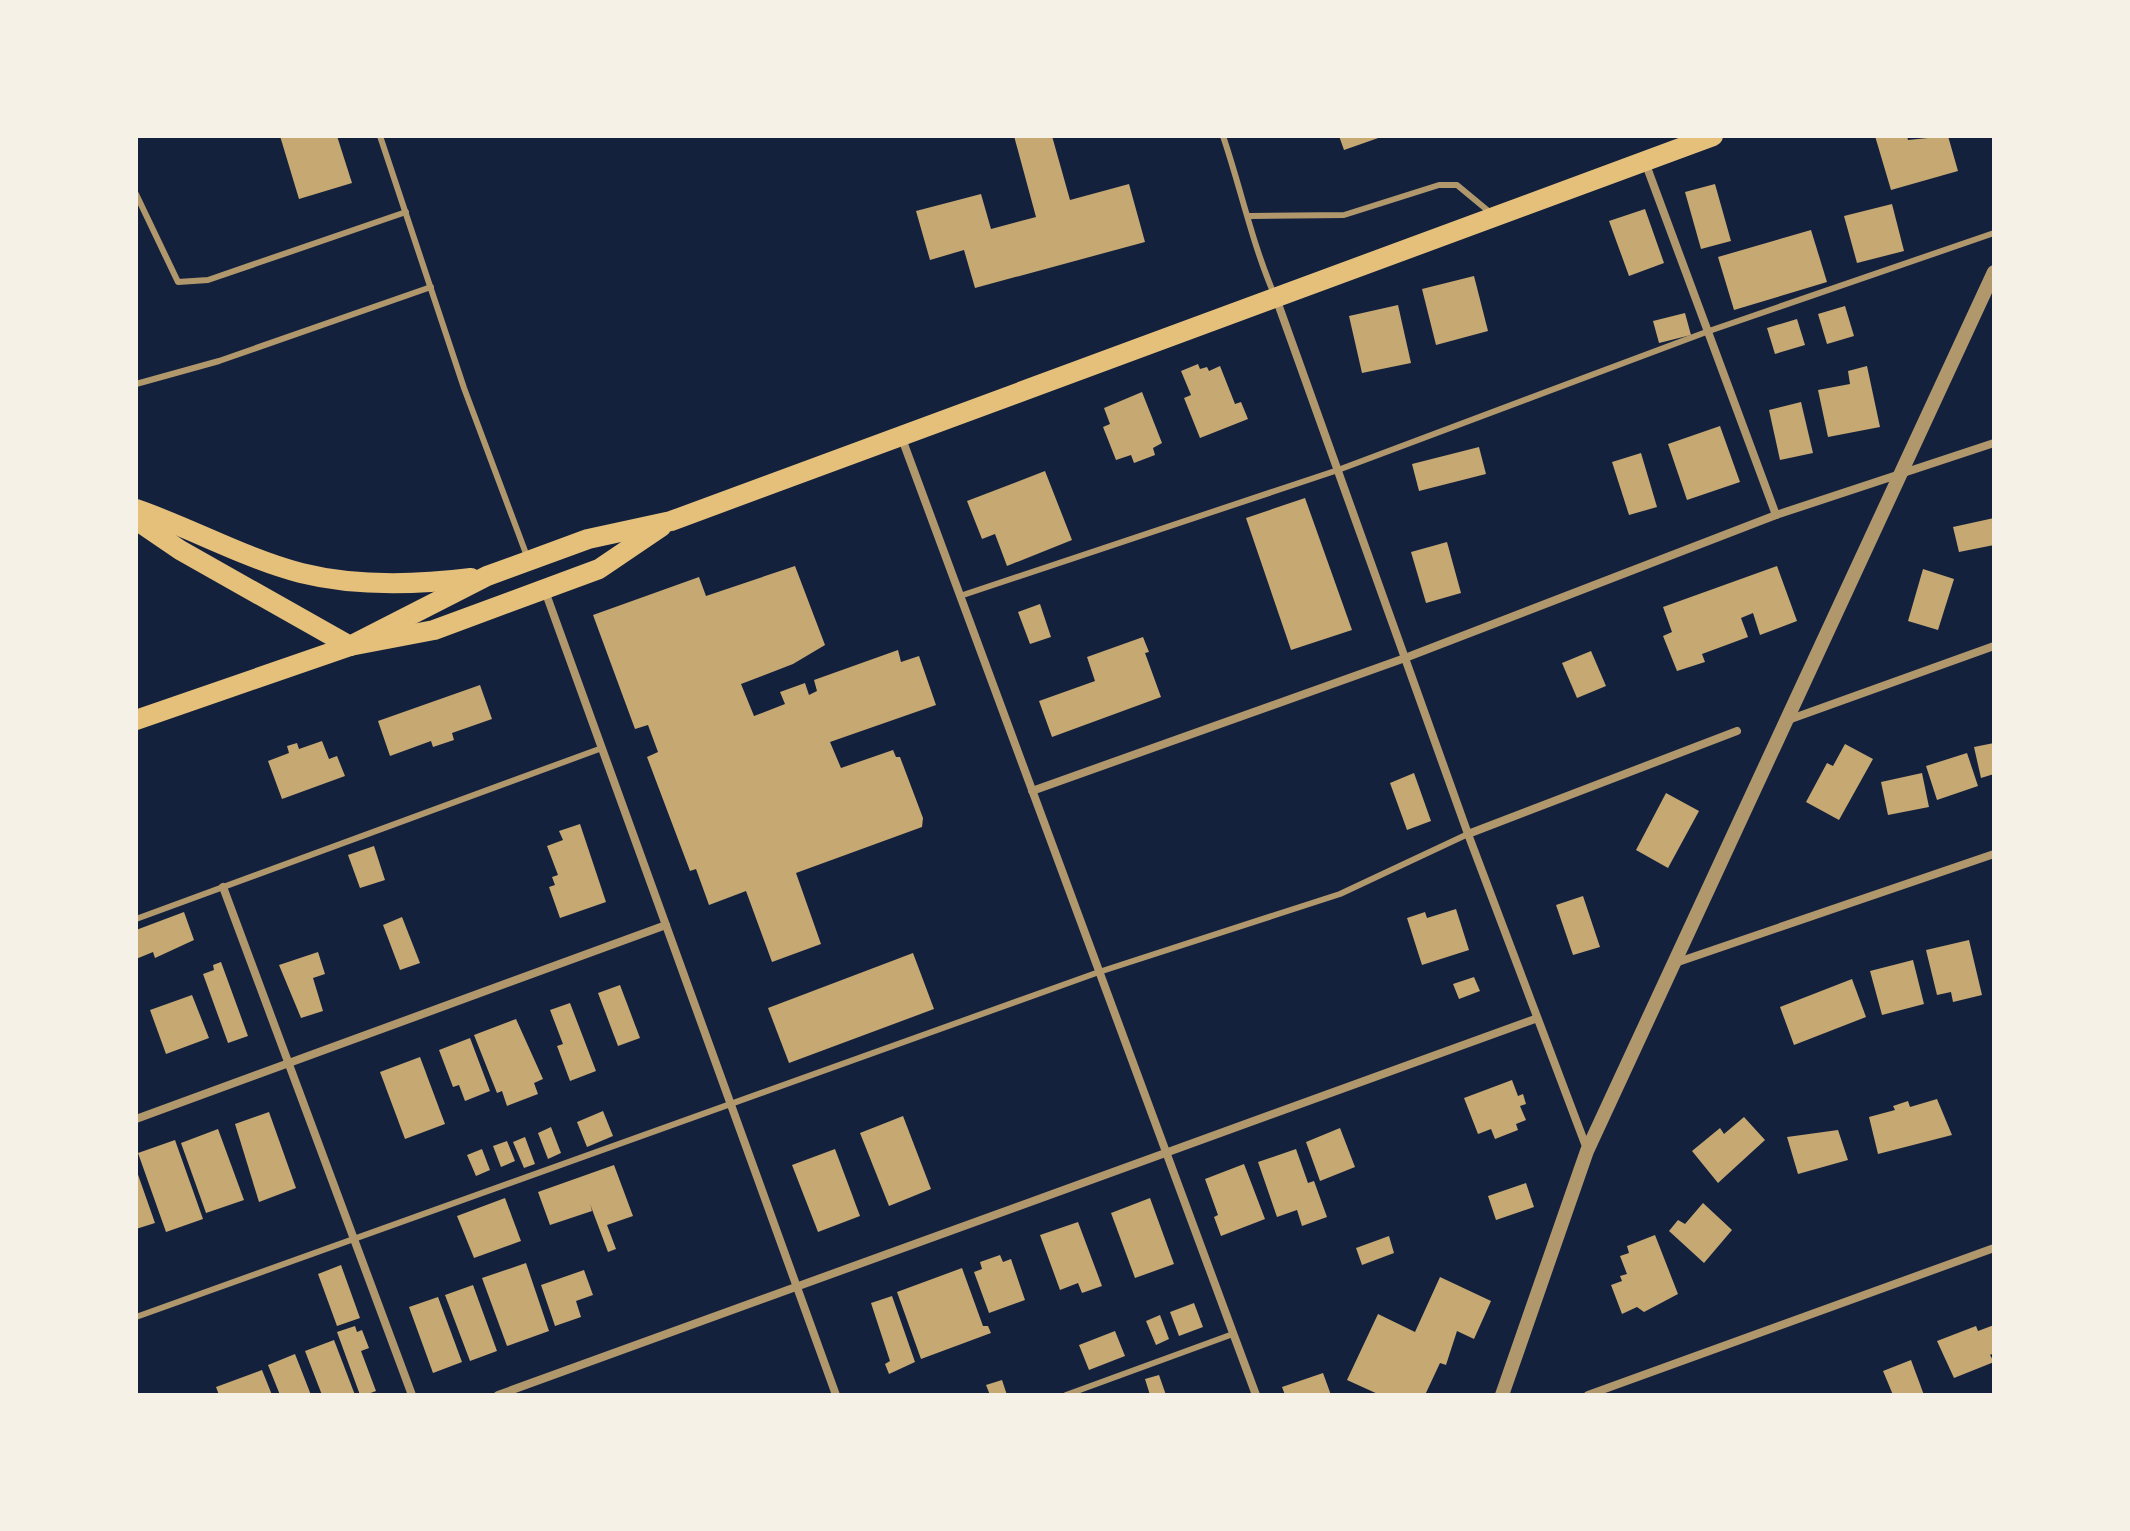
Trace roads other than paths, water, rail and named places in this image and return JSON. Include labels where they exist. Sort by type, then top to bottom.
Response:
[{"type":"main road","points":[[136,720],[350,646],[487,576],[588,539],[671,521],[1713,136]]},
{"type":"main road","points":[[136,509],[271,564],[327,579],[419,583],[487,576]]},
{"type":"main road","points":[[136,520],[180,550],[350,646],[434,630],[599,569],[671,521]]},
{"type":"street","points":[[1644,161],[1776,515]]},
{"type":"street","points":[[1502,1395],[1587,1151],[1678,962],[1994,272]]},
{"type":"street","points":[[1276,297],[1535,1019],[1587,1151]]},
{"type":"street","points":[[901,436],[1256,1395]]},
{"type":"street","points":[[1032,791],[1405,658],[1776,515],[1994,443]]},
{"type":"street","points":[[545,589],[836,1395]]},
{"type":"street","points":[[1787,720],[1994,646]]},
{"type":"street","points":[[1468,834],[1737,731]]},
{"type":"street","points":[[1678,962],[1994,856]]},
{"type":"street","points":[[223,887],[412,1395]]},
{"type":"street","points":[[136,1119],[666,925]]},
{"type":"street","points":[[498,1395],[1535,1019]]},
{"type":"street","points":[[1588,1395],[1994,1248]]},
{"type":"lane","points":[[380,136],[529,561]]},
{"type":"lane","points":[[1223,136],[1250,216],[1260,263],[1276,297]]},
{"type":"lane","points":[[1250,216],[1344,215],[1439,185],[1457,185],[1494,217]]},
{"type":"lane","points":[[136,194],[178,282],[208,280],[406,212]]},
{"type":"lane","points":[[960,596],[1338,470],[1709,331],[1994,233]]},
{"type":"lane","points":[[136,384],[219,361],[431,287]]},
{"type":"lane","points":[[136,919],[602,748]]},
{"type":"lane","points":[[136,1317],[1099,972],[1340,894],[1468,834]]},
{"type":"lane","points":[[1066,1395],[1233,1334]]}]
